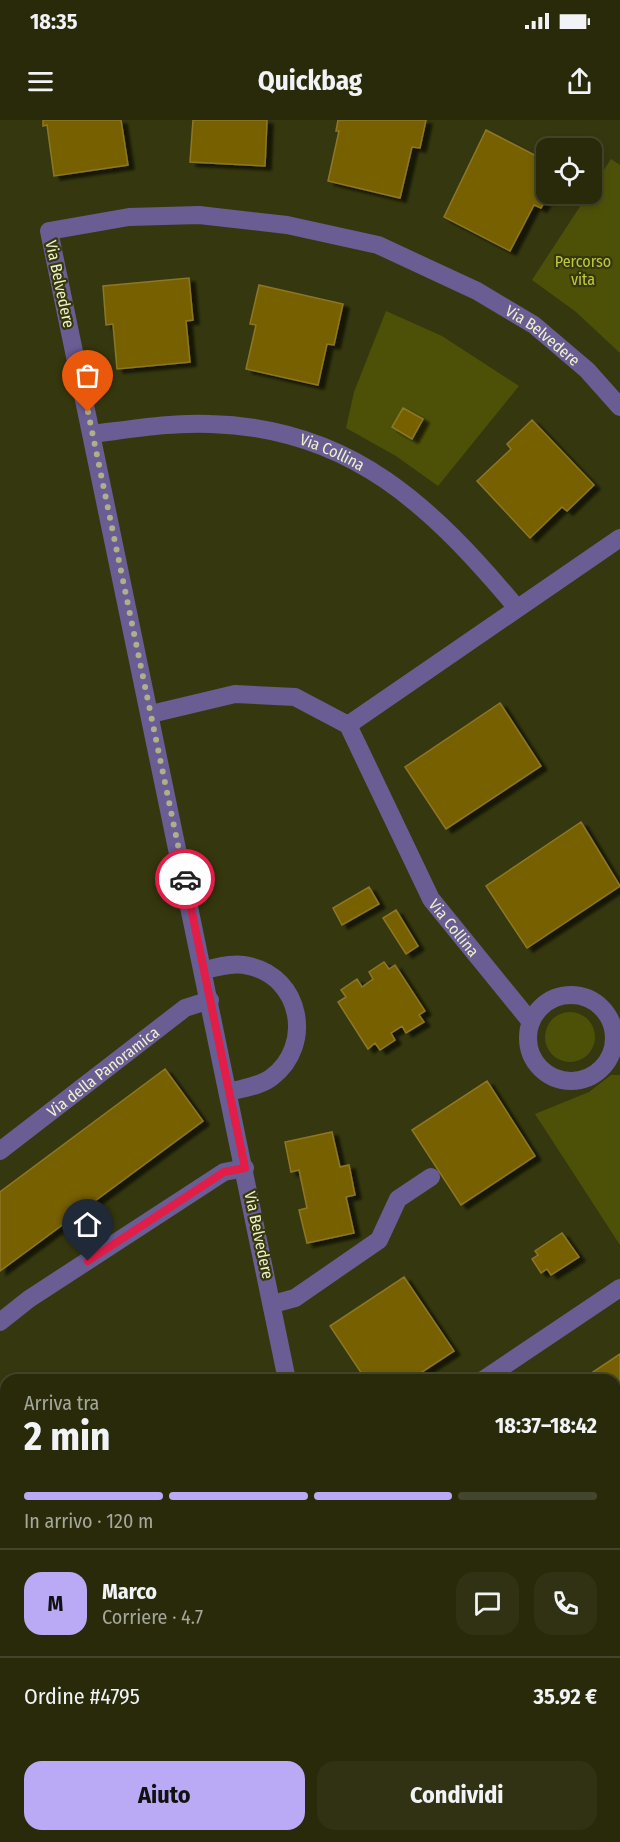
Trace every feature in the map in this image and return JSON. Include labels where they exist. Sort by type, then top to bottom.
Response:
[{"type":"street","name":"Via Belvedere","points":[[286,1374],[93,434],[49,231],[129,217],[200,215],[287,225],[378,245],[477,291],[534,325],[587,370],[620,407]]},
{"type":"street","name":"Via Collina","points":[[93,434],[153,426],[212,424],[281,433],[346,455],[398,486],[467,549],[517,608]]},
{"type":"street","points":[[151,714],[235,694],[295,697],[348,726],[620,538]]},
{"type":"street","name":"Via Collina","points":[[348,726],[431,899],[531,1022]]},
{"type":"street","points":[[204,970],[248,965],[270,975],[288,991],[297,1014],[297,1038],[288,1060],[271,1078],[229,1092]]},
{"type":"street","points":[[572,995],[585,998],[597,1004],[611,1024],[614,1036],[609,1058],[591,1076],[568,1081],[556,1079],[534,1062],[528,1042],[531,1022],[538,1011],[553,999],[572,995]]},
{"type":"street","name":"Via della Panoramica","points":[[0,1151],[185,1008],[210,1000]]},
{"type":"street","points":[[0,1322],[29,1299],[224,1172],[245,1168]]},
{"type":"street","points":[[273,1304],[295,1298],[379,1240],[398,1199],[431,1177]]},
{"type":"street","points":[[492,1374],[620,1288]]},
{"type":"green space","name":"Percorso vita","points":[[611,159],[620,165],[620,353],[576,312],[532,280],[582,204],[602,204],[602,173]]},
{"type":"green space","points":[[386,311],[442,336],[519,386],[438,486],[396,456],[346,428],[354,392]]},
{"type":"green space","points":[[570,1012],[588,1019],[595,1037],[588,1055],[570,1062],[552,1055],[545,1037],[552,1019]]},
{"type":"green space","points":[[611,1075],[620,1075],[620,1245],[535,1114],[589,1092]]},
{"type":"building","points":[[43,120],[121,120],[128,165],[54,176],[47,125],[43,126]]},
{"type":"building","points":[[193,120],[267,120],[265,166],[190,162]]},
{"type":"building","points":[[338,120],[426,120],[420,148],[412,147],[400,198],[328,181],[339,131],[336,131]]},
{"type":"building","points":[[486,130],[536,156],[536,204],[543,204],[541,208],[534,205],[510,251],[444,217]]},
{"type":"building","points":[[189,278],[193,320],[186,321],[190,362],[117,369],[113,324],[106,325],[103,286]]},
{"type":"building","points":[[259,285],[343,304],[334,345],[327,344],[318,385],[246,369],[256,325],[250,324]]},
{"type":"building","points":[[403,408],[423,419],[412,439],[392,427]]},
{"type":"building","points":[[532,420],[594,485],[567,511],[562,507],[530,538],[477,481],[511,449],[507,444]]},
{"type":"building","points":[[500,703],[541,766],[446,829],[405,767]]},
{"type":"building","points":[[581,822],[620,886],[527,948],[486,886]]},
{"type":"building","points":[[369,887],[379,904],[342,925],[333,908]]},
{"type":"building","points":[[396,910],[418,946],[406,954],[383,918]]},
{"type":"building","points":[[384,962],[389,969],[395,965],[425,1011],[419,1015],[424,1022],[406,1033],[402,1026],[391,1033],[395,1040],[380,1050],[375,1043],[368,1049],[338,1002],[346,997],[341,990],[357,979],[362,987],[373,979],[369,972]]},
{"type":"building","points":[[165,1069],[203,1121],[0,1271],[0,1192]]},
{"type":"building","points":[[487,1081],[535,1156],[461,1205],[412,1130]]},
{"type":"building","points":[[332,1132],[340,1167],[349,1165],[355,1195],[346,1197],[354,1233],[307,1243],[299,1210],[307,1208],[299,1170],[291,1172],[285,1142]]},
{"type":"building","points":[[562,1233],[579,1257],[551,1275],[547,1269],[541,1273],[532,1259],[538,1255],[535,1251]]},
{"type":"building","points":[[404,1277],[454,1351],[419,1374],[362,1374],[330,1326]]},
{"type":"building","points":[[620,1354],[620,1374],[590,1374]]},
{"type":"way so far","points":[[88,412],[185,879]]},
{"type":"route","points":[[88,1261],[224,1172],[245,1168],[185,879]]}]
